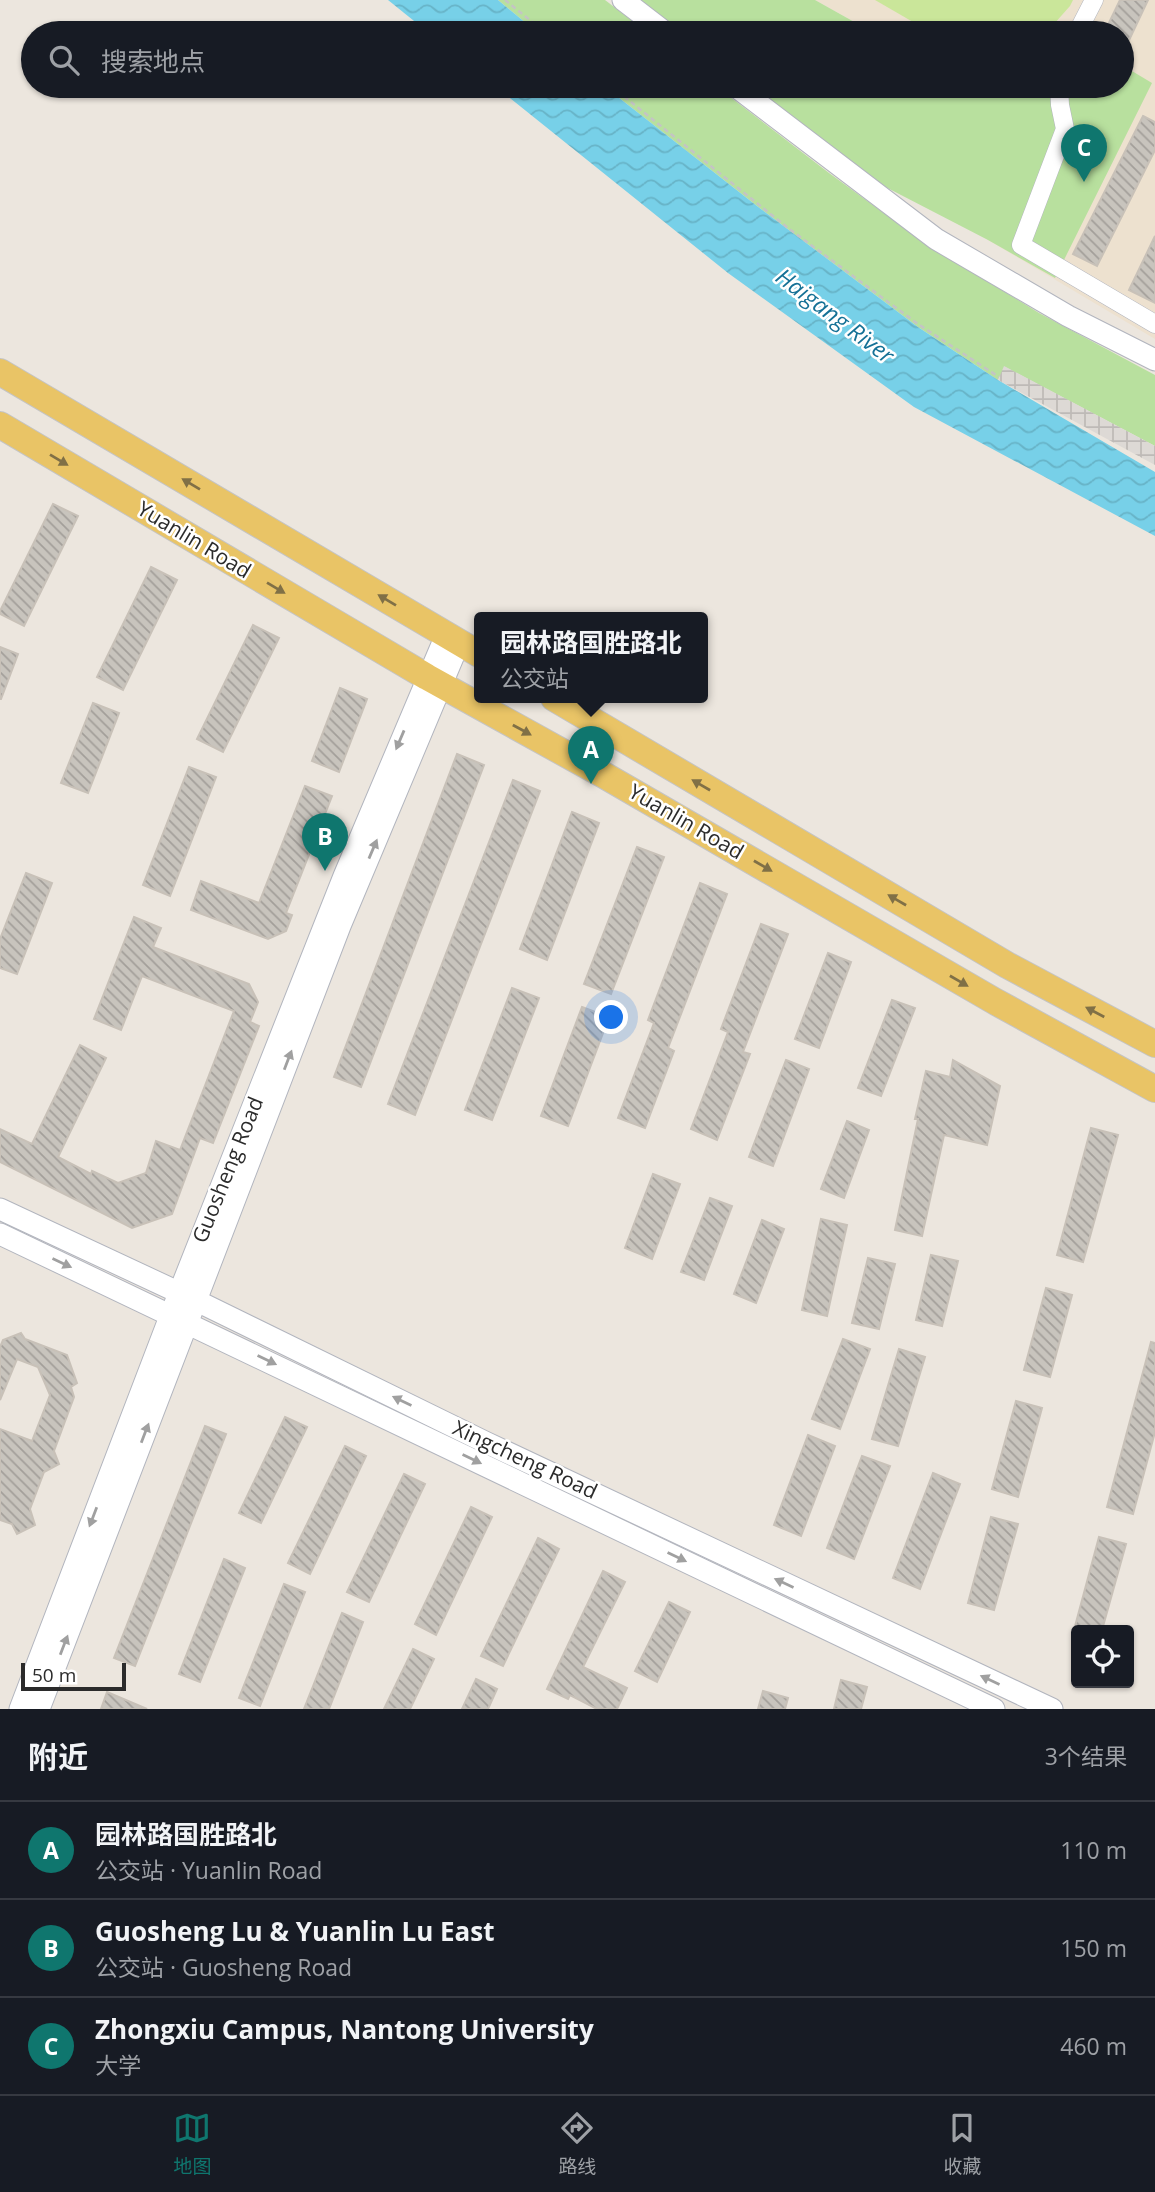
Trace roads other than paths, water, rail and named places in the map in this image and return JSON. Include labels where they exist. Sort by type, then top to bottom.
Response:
[{"type":"main road","points":[[0,372],[461,644]]},
{"type":"main road","name":"Yuanlin Road","points":[[0,425],[434,681],[602,774],[996,1002],[1155,1089]]},
{"type":"main road","name":"Yuanlin Road","points":[[562,703],[1007,965],[1155,1044]]},
{"type":"street","points":[[623,0],[650,21]]},
{"type":"street","points":[[1083,21],[1094,0]]},
{"type":"street","points":[[751,98],[936,239],[1068,316],[1155,360]]},
{"type":"street","points":[[1060,98],[1065,129],[1021,245],[1155,324]]},
{"type":"street","name":"Guosheng Road","points":[[39,1709],[187,1297],[340,926],[434,681],[461,644]]},
{"type":"street","name":"Xingcheng Road","points":[[0,1209],[485,1442],[1052,1709]]},
{"type":"street","name":"Xingcheng Road","points":[[0,1234],[994,1709]]},
{"type":"street","name":"Guosheng Road","points":[[20,1709],[179,1318]]},
{"type":"water","points":[[388,0],[498,0],[523,21],[414,21]]},
{"type":"water","name":"Haigang River","points":[[510,98],[619,98],[918,327],[998,380],[1155,472],[1155,536],[914,407],[728,273]]},
{"type":"place","name":"Zhongxiu Campus, Nantong University","points":[[1084,182]]},
{"type":"place","name":"园林路国胜路北","points":[[591,784]]},
{"type":"place","name":"Guosheng Lu & Yuanlin Lu East","points":[[325,871]]}]
